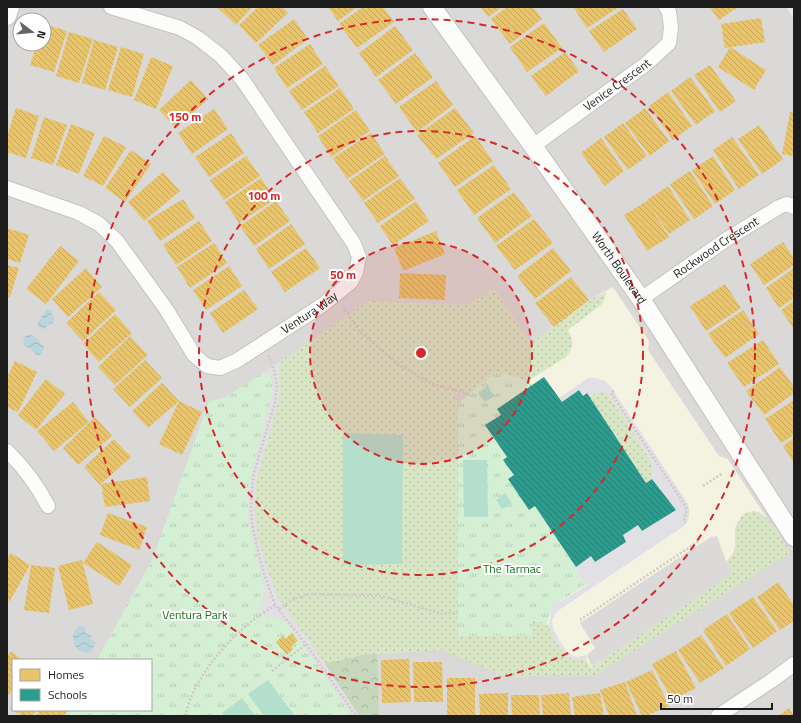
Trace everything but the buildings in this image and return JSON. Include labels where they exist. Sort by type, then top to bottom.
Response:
[{"type":"street","points":[[7,16],[10,7]]},
{"type":"street","name":"Ventura Way","points":[[7,188],[79,213],[99,224],[117,241],[166,309],[194,355],[207,366],[220,368],[236,361],[321,306],[351,282],[356,272],[359,257],[354,244],[242,79],[220,56],[198,38],[186,31],[111,7]]},
{"type":"street","name":"Worth Boulevard","points":[[432,7],[533,146],[641,299],[794,537]]},
{"type":"street","name":"Venice Crescent","points":[[533,146],[646,64],[669,43],[671,27],[669,12],[666,7]]},
{"type":"street","name":"Rockwood Crescent","points":[[641,299],[718,245],[779,207],[787,204],[794,207]]},
{"type":"street","points":[[7,452],[31,478],[48,506]]},
{"type":"street","points":[[718,716],[794,664]]},
{"type":"path","points":[[336,294],[359,331],[398,364],[432,384],[469,394]]},
{"type":"path","points":[[262,344],[275,373],[277,387],[275,402],[253,480],[251,499],[254,534],[262,568],[275,605],[306,644],[356,716]]},
{"type":"path","points":[[614,392],[611,393],[686,507],[684,519],[686,522]]},
{"type":"path","points":[[703,486],[723,473]]},
{"type":"path","points":[[580,620],[699,542],[697,539]]},
{"type":"path","points":[[279,609],[294,599],[303,595],[312,594],[382,596],[443,614],[458,612]]},
{"type":"path","points":[[185,716],[191,697],[217,654],[245,627],[275,605]]},
{"type":"path","points":[[272,671],[306,644]]},
{"type":"shaded area","points":[[7,7],[786,7],[794,19],[794,716],[7,716]]},
{"type":"shaded area","points":[[613,287],[767,518],[758,512],[753,511],[743,515],[736,526],[735,548],[733,554],[726,562],[733,573],[618,653],[591,668],[507,677],[458,656],[458,404],[531,343],[589,300]]},
{"type":"shaded area","points":[[649,341],[728,459],[719,456],[648,350]]},
{"type":"shaded area","points":[[282,360],[279,369],[280,390],[278,401],[256,483],[254,506],[258,538],[277,596],[325,664],[359,716],[352,716],[320,668],[287,623],[277,617],[266,617],[258,608],[263,601],[265,591],[249,523],[248,491],[272,394],[272,377],[264,372]]},
{"type":"shaded area","points":[[588,378],[596,378],[605,381],[611,387],[688,504],[689,516],[684,526],[556,612],[552,620],[553,628],[559,640],[567,651],[573,656],[578,657],[586,655],[587,658],[582,660],[574,660],[568,657],[552,636],[549,625],[552,607],[587,585],[580,577],[576,567],[591,556],[595,562],[626,542],[623,535],[638,525],[642,531],[676,510],[652,479],[652,462],[608,393],[600,391],[589,397],[587,393],[583,396],[579,390],[562,402],[559,398]]},
{"type":"shaded area","points":[[717,536],[726,561],[733,573],[592,667],[587,655],[595,648],[580,623],[711,537]]},
{"type":"green space","points":[[494,289],[531,343],[589,300],[606,292],[604,301],[601,305],[568,330],[571,337],[572,347],[566,357],[528,381],[495,372],[467,396],[453,393],[458,404],[458,636],[531,635],[533,621],[542,622],[549,625],[554,638],[568,657],[582,660],[586,659],[591,668],[732,573],[726,562],[731,557],[735,549],[736,528],[739,520],[744,514],[756,512],[762,515],[779,533],[791,552],[594,676],[558,675],[507,677],[442,650],[362,655],[325,664],[277,596],[258,538],[254,506],[256,483],[278,401],[280,390],[279,369],[282,360],[369,301],[467,305]]},
{"type":"green space","name":"Ventura Park","points":[[264,372],[268,373],[272,378],[272,395],[250,481],[248,502],[249,523],[265,591],[261,604],[266,617],[277,617],[287,623],[320,668],[352,716],[65,716],[68,711],[152,711],[152,659],[98,659],[153,558],[209,401],[224,398]]},
{"type":"green space","name":"The Tarmac","points":[[495,372],[528,381],[532,386],[497,409],[501,415],[485,425],[507,457],[504,460],[514,475],[508,479],[529,510],[535,506],[586,584],[552,607],[546,627],[542,622],[533,621],[532,635],[458,636],[458,404]]},
{"type":"green space","points":[[488,386],[494,396],[485,402],[478,393]]},
{"type":"green space","points":[[600,391],[608,393],[652,462],[652,479],[646,483],[589,397]]},
{"type":"green space","points":[[343,433],[403,435],[402,564],[343,565]]},
{"type":"green space","points":[[463,460],[487,460],[488,517],[464,517]]},
{"type":"green space","points":[[505,493],[512,503],[502,509],[496,500]]},
{"type":"green space","points":[[377,654],[379,716],[359,716],[325,664],[362,655]]},
{"type":"green space","points":[[268,680],[295,716],[264,716],[248,694]]},
{"type":"green space","points":[[242,698],[255,716],[225,716],[222,713]]},
{"type":"water","points":[[46,310],[52,310],[51,313],[54,317],[53,323],[47,325],[46,328],[43,329],[38,327],[38,324]]},
{"type":"water","points":[[29,334],[36,338],[44,347],[42,354],[36,356],[31,349],[25,346],[23,341],[24,337]]},
{"type":"water","points":[[79,626],[84,627],[86,634],[92,635],[90,639],[96,642],[91,652],[80,651],[73,641],[74,633]]}]
